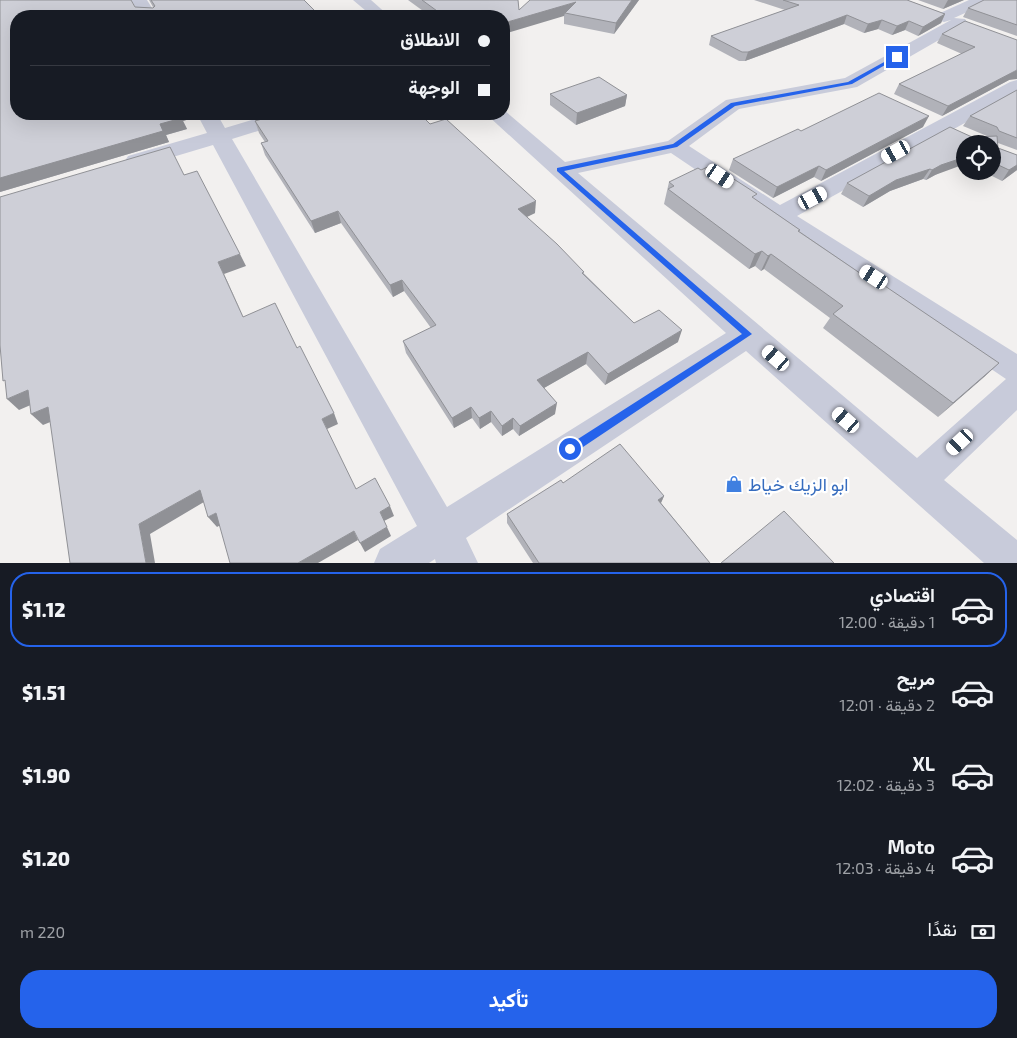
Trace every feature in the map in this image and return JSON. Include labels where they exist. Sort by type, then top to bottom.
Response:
[{"type":"street","points":[[364,0],[375,10]]},
{"type":"street","points":[[559,170],[675,146],[733,104],[858,87],[960,23],[982,0]]},
{"type":"street","points":[[926,10],[960,23]]},
{"type":"street","points":[[779,216],[1017,86]]},
{"type":"street","points":[[918,115],[962,135]]},
{"type":"street","points":[[119,166],[214,124],[246,120]]},
{"type":"street","points":[[503,120],[917,481],[1014,563]]},
{"type":"street","points":[[214,124],[458,563]]},
{"type":"street","points":[[675,146],[779,216],[1017,370]]},
{"type":"street","points":[[394,563],[748,334]]},
{"type":"street","points":[[917,481],[1017,389]]},
{"type":"building","points":[[0,0],[131,0],[135,7],[153,8],[155,6],[151,0],[304,0],[314,10],[10,10],[10,120],[175,120],[160,124],[163,131],[0,178]]},
{"type":"building","points":[[422,0],[518,0],[519,10],[530,0],[632,0],[616,23],[565,13],[576,2],[510,21],[510,10],[436,10]]},
{"type":"building","points":[[783,0],[907,0],[945,14],[923,27],[909,21],[897,26],[882,20],[868,24],[847,15],[748,52],[742,52],[711,36],[799,5]]},
{"type":"building","points":[[984,0],[1017,0],[1017,25],[968,8]]},
{"type":"building","points":[[965,21],[1017,40],[1017,70],[948,106],[899,84],[975,47],[942,34]]},
{"type":"building","points":[[599,77],[627,95],[577,113],[550,94]]},
{"type":"building","points":[[1017,90],[1017,138],[970,116]]},
{"type":"building","points":[[879,93],[929,116],[826,170],[819,166],[777,187],[733,159],[798,129],[801,131]]},
{"type":"building","points":[[426,120],[430,124],[447,120],[536,201],[518,209],[557,244],[584,272],[582,273],[634,323],[659,310],[682,330],[608,374],[588,352],[537,380],[557,403],[520,426],[513,418],[502,426],[491,411],[479,418],[471,407],[452,418],[403,341],[436,325],[402,280],[390,285],[338,211],[311,221],[261,143],[268,141],[255,121]]},
{"type":"building","points":[[950,127],[968,135],[956,135],[956,160],[932,170],[896,180],[869,196],[847,183]]},
{"type":"building","points":[[170,147],[184,175],[197,171],[240,254],[218,262],[243,317],[275,303],[297,348],[300,346],[334,413],[322,419],[356,489],[375,478],[390,506],[380,512],[387,527],[360,543],[354,531],[298,563],[230,563],[216,513],[208,517],[200,490],[139,524],[146,563],[70,563],[48,407],[31,414],[28,390],[7,399],[5,380],[3,381],[0,345],[0,197]]},
{"type":"building","points":[[1001,149],[1017,155],[1017,165],[1009,170],[1001,166]]},
{"type":"building","points":[[712,165],[757,194],[752,197],[800,230],[798,231],[876,284],[879,282],[999,363],[953,403],[833,314],[843,306],[771,254],[768,256],[762,251],[755,254],[668,189],[674,186],[669,182],[698,168],[701,170]]},
{"type":"building","points":[[620,444],[664,496],[658,500],[710,563],[539,563],[507,514],[561,480],[563,483]]},
{"type":"building","points":[[784,511],[834,563],[721,563]]},
{"type":"place","name":"ابو الزيك خياط","points":[[734,484]]},
{"type":"route","points":[[570,449],[748,334],[559,170],[675,146],[733,104],[850,83],[897,57]]}]
